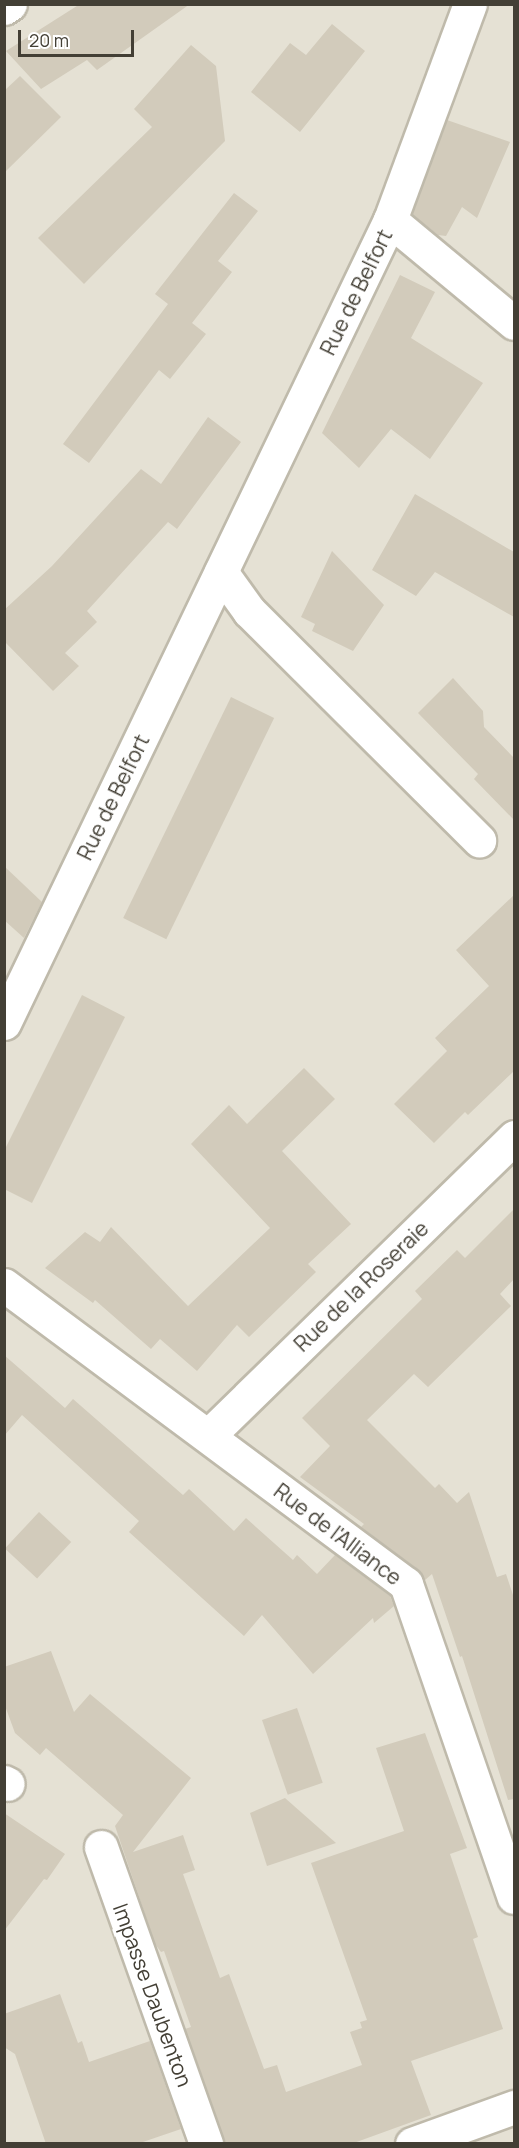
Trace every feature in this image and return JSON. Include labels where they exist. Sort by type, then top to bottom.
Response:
[{"type":"street","points":[[4,8],[10,4]]},
{"type":"street","name":"Rue de Belfort","points":[[4,1023],[390,220],[470,4]]},
{"type":"street","points":[[390,220],[514,323]]},
{"type":"street","points":[[221,572],[249,611],[479,840]]},
{"type":"street","name":"Rue de la Roseraie","points":[[208,1436],[514,1137]]},
{"type":"street","name":"Rue de l'Alliance","points":[[4,1285],[406,1584],[514,1897]]},
{"type":"street","name":"Impasse Daubenton","points":[[101,1847],[206,2144]]},
{"type":"street","points":[[428,2141],[514,2107]]},
{"type":"shaded area","points":[[5,5],[514,5],[514,2143],[5,2143]]},
{"type":"building","points":[[80,4],[190,4],[97,70],[87,60],[41,89],[6,51]]},
{"type":"building","points":[[332,24],[365,51],[300,132],[251,92],[290,43],[306,55]]},
{"type":"building","points":[[191,45],[216,66],[225,141],[84,284],[38,238],[152,127],[134,109]]},
{"type":"building","points":[[20,76],[61,117],[4,173],[4,91]]},
{"type":"building","points":[[447,120],[510,142],[477,218],[462,207],[446,236],[438,235],[412,214]]},
{"type":"building","points":[[234,193],[258,211],[218,261],[232,272],[192,323],[206,334],[170,379],[159,370],[89,463],[63,444],[168,304],[155,294]]},
{"type":"building","points":[[400,275],[435,292],[411,338],[483,383],[430,459],[391,429],[359,468],[322,433]]},
{"type":"building","points":[[208,417],[241,442],[177,529],[168,522],[87,611],[97,622],[65,653],[79,666],[53,691],[4,641],[4,610],[52,566],[141,469],[161,484]]},
{"type":"building","points":[[415,494],[514,552],[514,617],[435,572],[416,596],[372,570]]},
{"type":"building","points":[[332,551],[384,605],[353,651],[312,631],[315,624],[301,617]]},
{"type":"building","points":[[453,678],[483,711],[484,727],[514,758],[514,820],[474,779],[478,774],[418,713]]},
{"type":"building","points":[[231,697],[274,718],[166,939],[123,918]]},
{"type":"building","points":[[4,866],[42,902],[24,938],[4,920]]},
{"type":"building","points":[[514,895],[514,1071],[468,1115],[465,1112],[434,1143],[394,1104],[447,1051],[435,1038],[489,986],[456,950]]},
{"type":"building","points":[[82,995],[125,1017],[32,1203],[4,1189],[4,1151]]},
{"type":"building","points":[[304,1068],[335,1099],[282,1151],[351,1224],[308,1264],[316,1272],[249,1337],[237,1325],[197,1371],[160,1339],[151,1349],[95,1300],[93,1303],[45,1268],[85,1232],[100,1242],[111,1227],[188,1306],[270,1228],[191,1144],[229,1105],[247,1124]]},
{"type":"building","points":[[514,1209],[514,1279],[500,1294],[511,1306],[428,1387],[414,1374],[367,1420],[435,1488],[439,1484],[457,1503],[469,1492],[497,1577],[506,1574],[514,1598],[514,1799],[508,1800],[462,1656],[460,1657],[432,1574],[425,1580],[417,1569],[361,1527],[364,1524],[300,1477],[330,1446],[302,1418],[422,1299],[415,1291],[457,1250],[465,1258]]},
{"type":"building","points":[[4,1355],[65,1408],[73,1399],[183,1495],[189,1489],[234,1531],[246,1518],[293,1560],[297,1555],[317,1574],[335,1555],[390,1596],[394,1606],[374,1623],[373,1618],[313,1674],[262,1615],[244,1636],[129,1532],[139,1521],[22,1415],[4,1436]]},
{"type":"building","points":[[39,1512],[71,1542],[37,1579],[5,1549]]},
{"type":"building","points":[[51,1651],[74,1712],[90,1694],[191,1778],[133,1852],[183,1835],[195,1870],[183,1874],[220,1978],[229,1974],[264,2069],[277,2065],[286,2092],[362,2065],[350,2032],[362,2028],[360,2022],[367,2020],[311,1863],[404,1831],[376,1748],[425,1733],[467,1848],[450,1854],[478,1937],[473,1939],[503,2029],[411,2061],[431,2115],[351,2144],[225,2144],[185,2029],[191,2027],[164,1951],[161,1952],[155,1944],[115,1826],[123,1815],[46,1748],[40,1755],[15,1733],[4,1703],[4,1667]]},
{"type":"building","points":[[297,1708],[323,1783],[288,1795],[262,1720]]},
{"type":"building","points":[[285,1798],[336,1843],[267,1866],[250,1813]]},
{"type":"building","points":[[4,1813],[65,1854],[47,1880],[44,1879],[4,1931]]},
{"type":"building","points":[[60,1994],[78,2043],[82,2041],[89,2062],[150,2041],[181,2129],[137,2144],[46,2144],[15,2054],[4,2047],[4,2014]]}]
